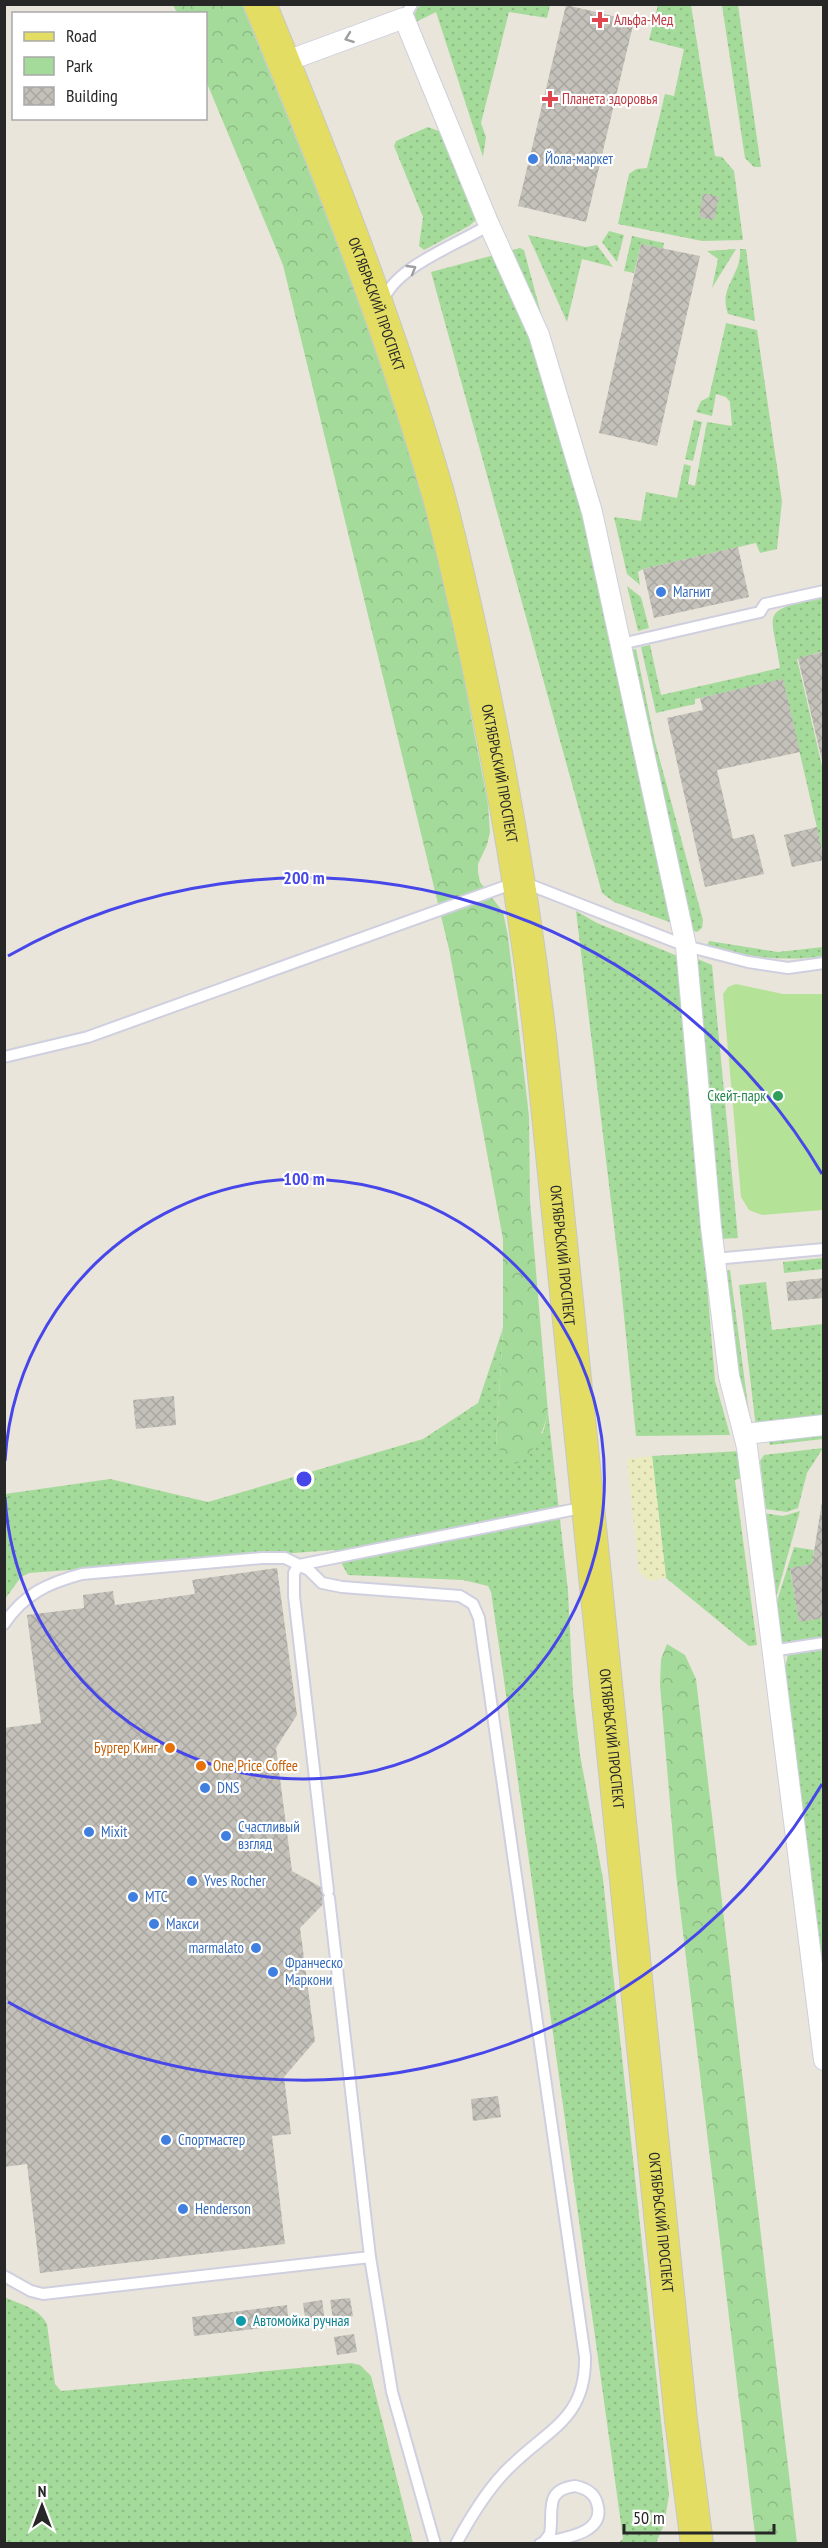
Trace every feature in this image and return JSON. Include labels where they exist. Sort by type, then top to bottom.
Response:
[{"type":"main road","name":"ОКТЯБРЬСКИЙ ПРОСПЕКТ","points":[[260,4],[346,214],[381,314],[438,493],[491,726],[519,881],[541,1046],[586,1507],[680,2408],[697,2544]]},
{"type":"street","points":[[284,62],[407,11],[489,225],[539,335],[592,512],[686,946],[714,1259],[729,1376],[745,1434],[824,2060]]},
{"type":"street","points":[[745,1434],[824,1425]]},
{"type":"lane","points":[[381,314],[387,291],[398,277],[489,225]]},
{"type":"lane","points":[[621,644],[760,612],[765,604],[824,591]]},
{"type":"lane","points":[[4,1057],[88,1037],[519,881],[686,946],[748,962],[788,968],[824,963]]},
{"type":"lane","points":[[714,1259],[824,1248]]},
{"type":"lane","points":[[435,2544],[392,2392],[370,2257],[294,1596],[294,1573],[299,1565],[586,1507]]},
{"type":"lane","points":[[4,1624],[29,1595],[54,1582],[82,1574],[262,1558],[285,1558],[309,1569],[322,1582],[342,1587],[460,1596],[473,1604],[479,1618],[585,2357],[585,2380],[578,2402],[545,2438],[511,2465],[484,2498],[456,2544]]},
{"type":"lane","points":[[771,1651],[824,1643]]},
{"type":"lane","points":[[4,2276],[31,2291],[44,2294],[370,2257]]},
{"type":"lane","points":[[575,2486],[591,2493],[598,2507],[595,2524],[581,2534],[542,2543],[550,2534],[552,2521],[550,2505],[559,2491],[575,2486]]},
{"type":"green space","points":[[173,5],[242,5],[339,249],[383,372],[422,498],[442,574],[488,804],[490,832],[478,864],[478,872],[480,882],[503,912],[508,936],[529,1116],[530,1201],[548,1412],[534,1448],[516,1464],[508,1461],[496,1445],[503,1328],[503,1239],[449,949],[283,265],[207,83],[207,12],[176,12]]},
{"type":"green space","points":[[420,5],[550,5],[547,18],[509,12],[481,123],[486,137],[483,157],[436,12],[414,23],[413,16]]},
{"type":"green space","points":[[658,5],[691,5],[715,156],[722,157],[734,171],[743,240],[702,241],[618,224],[629,174],[636,169],[647,168],[665,94],[674,96],[684,49],[649,40]]},
{"type":"green space","points":[[722,5],[738,5],[761,167],[754,167],[745,158]]},
{"type":"green space","points":[[428,127],[441,132],[475,214],[475,221],[424,250],[419,246],[423,217],[394,146],[396,141]]},
{"type":"green space","points":[[609,231],[624,235],[617,262],[602,242]]},
{"type":"green space","points":[[528,235],[586,247],[597,245],[613,267],[582,259],[567,322]]},
{"type":"green space","points":[[632,236],[664,243],[663,249],[641,244],[634,273],[624,271]]},
{"type":"green space","points":[[520,248],[524,250],[631,650],[636,649],[655,742],[703,920],[702,928],[697,932],[614,902],[602,893],[431,272]]},
{"type":"green space","points":[[736,249],[712,288],[718,259],[707,251]]},
{"type":"green space","points":[[740,249],[746,249],[755,321],[728,314],[726,296],[738,267]]},
{"type":"green space","points":[[726,323],[757,330],[782,501],[777,549],[760,553],[756,543],[643,569],[638,572],[640,585],[627,574],[614,517],[641,521],[646,492],[677,498],[684,464],[691,466],[688,484],[695,486],[707,422],[732,426],[730,402],[726,397],[716,394],[712,416],[696,412],[701,401],[709,397]]},
{"type":"green space","points":[[694,420],[702,422],[693,461],[685,459]]},
{"type":"green space","points":[[627,586],[641,597],[649,628],[638,631]]},
{"type":"green space","points":[[823,597],[823,651],[797,659],[823,770],[823,854],[783,680],[695,699],[695,704],[656,713],[641,647],[650,645],[661,695],[780,668],[773,624],[774,616],[787,606]]},
{"type":"green space","points":[[576,911],[597,923],[680,957],[715,1381],[730,1435],[636,1436],[620,1276]]},
{"type":"green space","points":[[709,941],[778,952],[823,947],[823,956],[793,959],[751,956],[707,946]]},
{"type":"green space","points":[[693,957],[712,965],[738,1238],[719,1239]]},
{"type":"green space","name":"Скейт-парк","points":[[736,984],[783,994],[823,994],[823,1210],[762,1215],[749,1210],[741,1197],[723,994],[728,987]]},
{"type":"green space","points":[[823,1258],[823,1269],[784,1273],[783,1262]]},
{"type":"green space","points":[[730,1270],[749,1413],[742,1409],[721,1271]]},
{"type":"green space","points":[[766,1282],[772,1330],[823,1324],[823,1421],[756,1428],[739,1285]]},
{"type":"green space","points":[[503,1328],[496,1445],[543,1433],[548,1412],[568,1591],[573,1692],[580,1755],[603,1879],[669,2495],[664,2525],[656,2543],[618,2543],[623,2539],[622,2531],[503,1673],[491,1592],[488,1586],[463,1580],[348,1575],[334,1550],[29,1573],[21,1577],[5,1599],[5,1494],[110,1479],[208,1502],[423,1439],[478,1403]]},
{"type":"green space","points":[[823,1428],[823,1439],[770,1445],[767,1435]]},
{"type":"green space","points":[[823,1448],[807,1473],[798,1508],[787,1512],[766,1509],[760,1461],[764,1455]]},
{"type":"green space","points":[[741,1451],[742,1478],[735,1480],[757,1645],[749,1646],[666,1578],[652,1456]]},
{"type":"green space","points":[[800,1511],[774,1605],[763,1513],[783,1516]]},
{"type":"green space","points":[[794,1547],[814,1550],[812,1564],[790,1569],[799,1621],[823,1618],[823,1637],[782,1643],[776,1604]]},
{"type":"green space","points":[[667,1644],[685,1655],[696,1679],[797,2543],[756,2543],[676,1874],[660,1685],[661,1659]]},
{"type":"green space","points":[[824,1650],[823,1968],[785,1667],[788,1655]]},
{"type":"green space","points":[[4,2297],[34,2310],[44,2319],[47,2324],[55,2384],[61,2391],[351,2363],[360,2365],[371,2376],[413,2543],[5,2543]]},
{"type":"sand","points":[[652,1456],[666,1578],[649,1581],[639,1572],[627,1459]]},
{"type":"building","points":[[566,5],[634,21],[586,222],[518,206]]},
{"type":"building","points":[[703,193],[719,197],[714,220],[699,217]]},
{"type":"building","points":[[641,244],[700,256],[657,446],[599,433]]},
{"type":"building","points":[[738,547],[749,597],[654,618],[643,569]]},
{"type":"building","points":[[822,652],[824,660],[823,765],[798,658]]},
{"type":"building","points":[[783,679],[800,752],[717,770],[733,839],[754,834],[764,874],[705,887],[667,718],[703,710],[700,698]]},
{"type":"building","points":[[817,827],[824,860],[792,867],[784,835]]},
{"type":"building","points":[[824,1278],[824,1298],[788,1301],[786,1282]]},
{"type":"building","points":[[174,1396],[176,1425],[136,1429],[133,1400]]},
{"type":"building","points":[[822,1502],[824,1618],[799,1622],[790,1568],[812,1564]]},
{"type":"building","name":"Макси","points":[[277,1568],[297,1715],[276,1748],[292,1871],[333,1894],[300,1928],[315,2041],[284,2077],[291,2134],[272,2136],[285,2244],[40,2273],[27,2164],[4,2167],[4,1728],[41,1723],[27,1615],[84,1608],[83,1595],[113,1591],[115,1605],[195,1594],[192,1580]]},
{"type":"building","points":[[498,2096],[501,2117],[473,2121],[471,2099]]},
{"type":"building","points":[[350,2298],[353,2316],[333,2319],[330,2300]]},
{"type":"building","points":[[322,2300],[325,2321],[306,2324],[303,2303]]},
{"type":"building","name":"Автомойка ручная","points":[[287,2305],[289,2325],[194,2336],[192,2317]]},
{"type":"building","points":[[354,2334],[357,2352],[337,2355],[334,2337]]},
{"type":"place","name":"Альфа-Мед","points":[[600,20]]},
{"type":"place","name":"Планета здоровья","points":[[550,99]]},
{"type":"place","name":"Йола-маркет","points":[[533,159]]},
{"type":"place","name":"Магнит","points":[[661,592]]},
{"type":"place","name":"Скейт-парк","points":[[778,1096]]},
{"type":"place","name":"Бургер Кинг","points":[[170,1748]]},
{"type":"place","name":"One Price Coffee","points":[[201,1766]]},
{"type":"place","name":"DNS","points":[[205,1788]]},
{"type":"place","name":"Mixit","points":[[89,1832]]},
{"type":"place","name":"Счастливый взгляд","points":[[226,1836]]},
{"type":"place","name":"Yves Rocher","points":[[192,1881]]},
{"type":"place","name":"МТС","points":[[133,1897]]},
{"type":"place","name":"Макси","points":[[154,1924]]},
{"type":"place","name":"marmalato","points":[[256,1948]]},
{"type":"place","name":"Франческо Маркони","points":[[273,1972]]},
{"type":"place","name":"Спортмастер","points":[[166,2140]]},
{"type":"place","name":"Henderson","points":[[183,2209]]},
{"type":"place","name":"Автомойка ручная","points":[[241,2321]]}]
